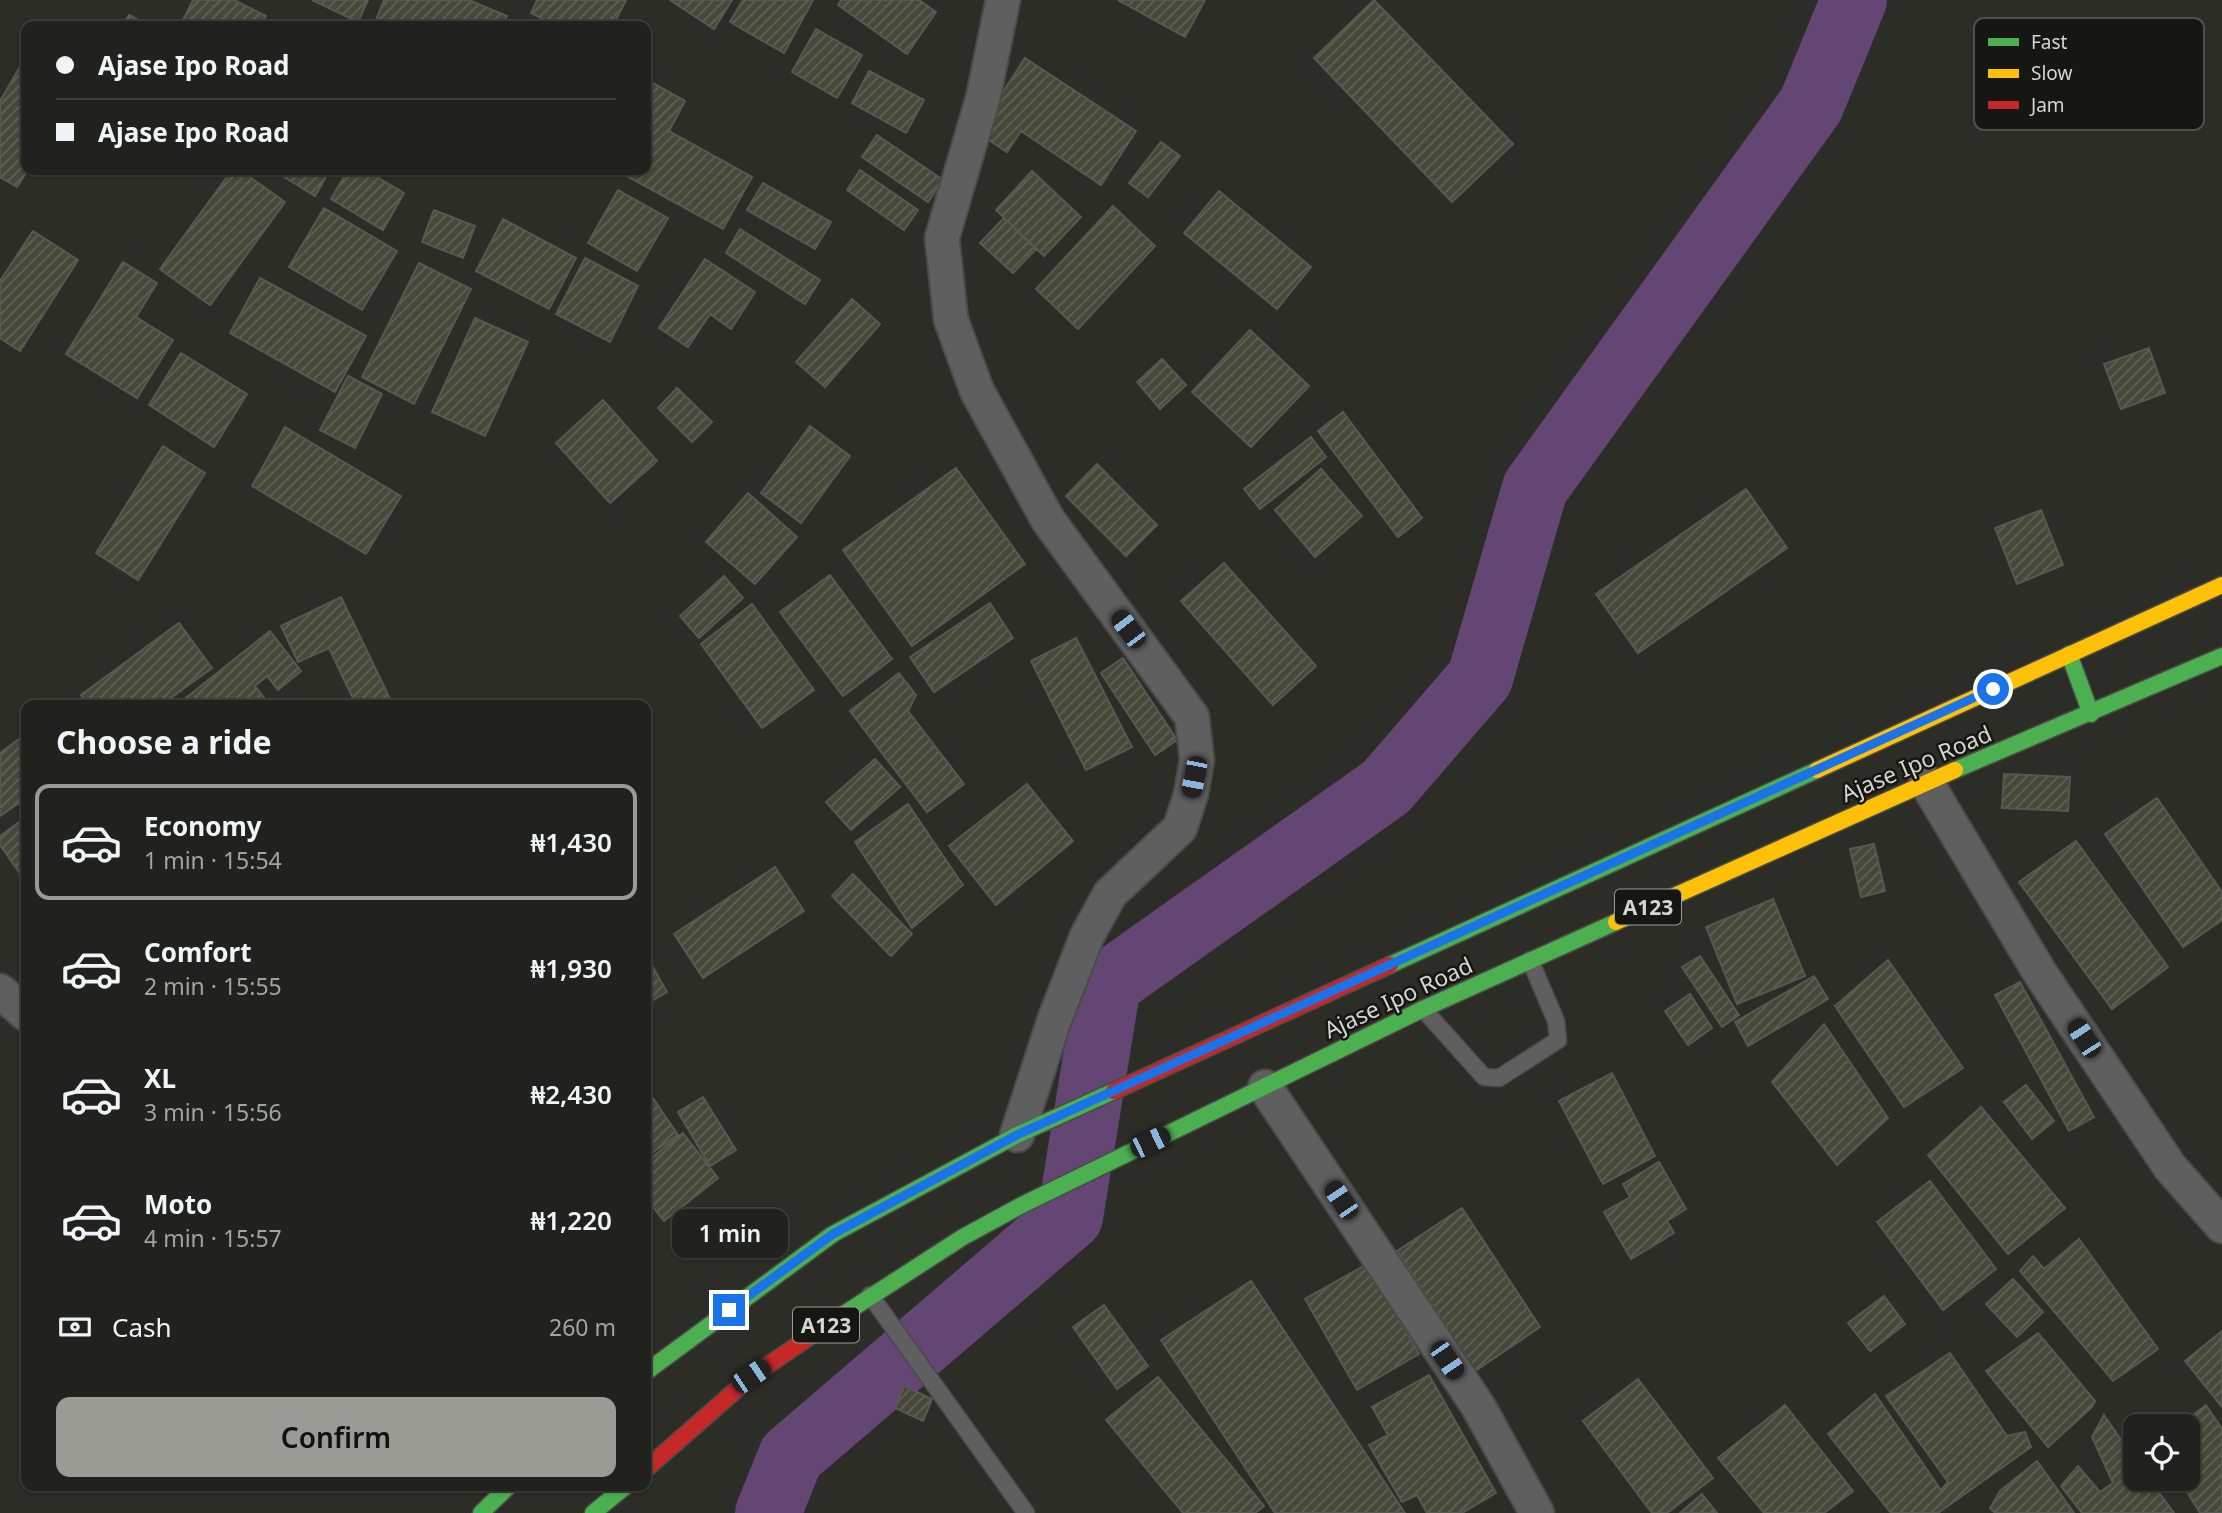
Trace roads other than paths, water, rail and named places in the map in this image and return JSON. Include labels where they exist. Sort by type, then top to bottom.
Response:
[{"type":"highway","name":"Ajase Ipo Road","points":[[651,1368],[833,1234],[1017,1135],[2222,585]]},
{"type":"highway","points":[[2068,654],[2091,714]]},
{"type":"highway","name":"Ajase Ipo Road","points":[[651,1465],[751,1376],[870,1295],[962,1237],[1022,1205],[1423,1009],[1530,960],[1926,782],[2222,656]]},
{"type":"highway","points":[[481,1513],[504,1491]]},
{"type":"highway","points":[[593,1513],[619,1491]]},
{"type":"street","points":[[1003,0],[983,98],[942,238],[951,320],[977,391],[1048,520],[1192,716],[1197,761],[1191,794],[1180,828],[1110,894],[1087,936],[1054,1021],[1017,1135]]},
{"type":"street","points":[[1926,782],[2040,973],[2170,1167],[2222,1226]]},
{"type":"street","points":[[0,991],[21,1010]]},
{"type":"street","points":[[1265,1087],[1478,1406],[1536,1513]]},
{"type":"lane","points":[[1423,1009],[1484,1077],[1499,1078],[1558,1040],[1556,1021],[1530,960]]},
{"type":"lane","points":[[870,1295],[1026,1513]]},
{"type":"waterway","points":[[768,1513],[791,1456],[1070,1217],[1108,984],[1386,787],[1480,678],[1535,488],[1811,105],[1854,0]]}]
